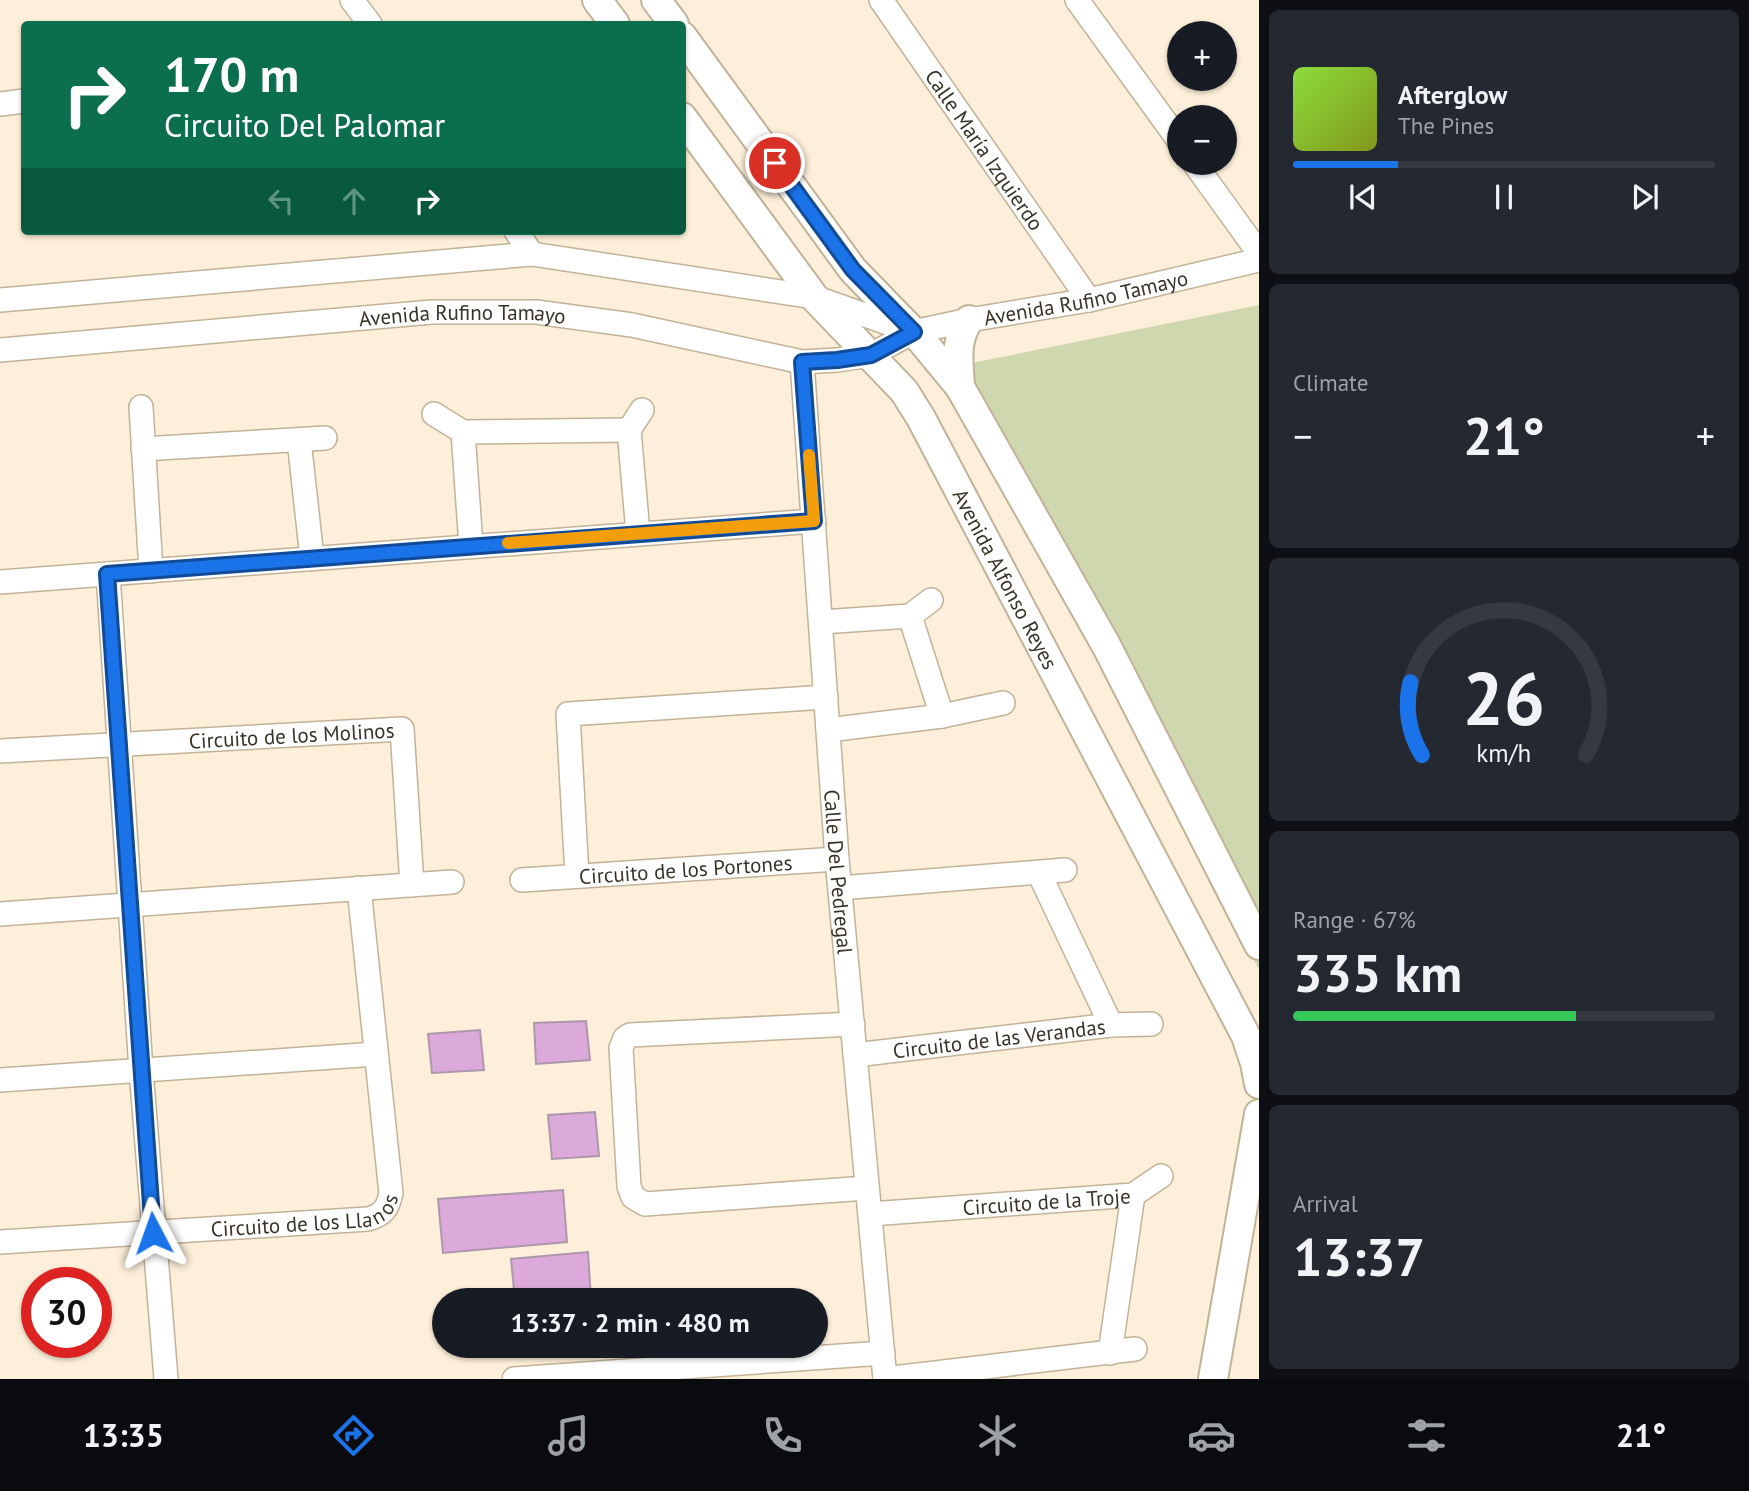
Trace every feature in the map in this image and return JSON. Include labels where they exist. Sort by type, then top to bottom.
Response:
[{"type":"street","points":[[352,0],[368,21]]},
{"type":"street","points":[[597,0],[613,21]]},
{"type":"street","points":[[656,0],[672,21]]},
{"type":"street","name":"Calle María Izquierdo","points":[[881,0],[1089,300]]},
{"type":"street","points":[[1077,0],[1167,124]]},
{"type":"street","points":[[686,41],[853,270],[914,332],[960,387],[1106,645],[1259,945]]},
{"type":"street","points":[[0,104],[21,101]]},
{"type":"street","name":"Avenida Alfonso Reyes","points":[[686,122],[814,298],[904,391],[921,418],[1246,1037],[1259,1084]]},
{"type":"street","points":[[1203,175],[1259,253]]},
{"type":"street","points":[[519,235],[532,254]]},
{"type":"street","points":[[0,300],[532,254],[814,298],[914,332]]},
{"type":"street","name":"Avenida Rufino Tamayo","points":[[0,351],[432,312],[536,312],[632,325],[802,362],[837,360],[871,355],[914,332],[1089,300],[1259,260]]},
{"type":"street","points":[[960,387],[958,346],[961,331],[969,320]]},
{"type":"street","name":"Calle Del Pedregal","points":[[802,362],[837,859],[885,1379]]},
{"type":"street","points":[[141,407],[151,571]]},
{"type":"street","points":[[638,533],[629,430],[642,410]]},
{"type":"street","points":[[434,414],[463,432],[629,430]]},
{"type":"street","points":[[463,432],[471,546]]},
{"type":"street","points":[[143,449],[325,438]]},
{"type":"street","points":[[299,440],[312,558]]},
{"type":"street","points":[[0,582],[814,521]]},
{"type":"street","points":[[107,574],[141,1070],[166,1379]]},
{"type":"street","points":[[821,622],[909,616],[931,600]]},
{"type":"street","points":[[909,616],[942,716]]},
{"type":"street","name":"Circuito de los Portones","points":[[826,697],[568,714],[577,876],[837,859]]},
{"type":"street","points":[[828,730],[942,716],[1003,703]]},
{"type":"street","name":"Circuito de los Molinos","points":[[0,751],[402,729],[412,885]]},
{"type":"street","points":[[840,888],[1065,870]]},
{"type":"street","name":"Circuito de las Verandas","points":[[855,1055],[1111,1025],[1039,873]]},
{"type":"street","points":[[522,880],[577,876]]},
{"type":"street","points":[[0,914],[452,882]]},
{"type":"street","name":"Circuito de los Llanos","points":[[0,1242],[368,1219],[385,1210],[391,1193],[359,888]]},
{"type":"street","points":[[853,1024],[630,1035],[625,1038],[621,1048],[629,1186],[633,1197],[645,1204],[867,1188]]},
{"type":"street","points":[[1111,1025],[1151,1024]]},
{"type":"street","points":[[0,1080],[376,1054]]},
{"type":"street","points":[[1213,1379],[1259,1114]]},
{"type":"street","points":[[1133,1195],[1161,1176]]},
{"type":"street","name":"Circuito de la Troje","points":[[870,1214],[1133,1195],[1110,1353]]},
{"type":"street","points":[[885,1379],[1135,1349]]},
{"type":"street","points":[[514,1379],[715,1372],[883,1353]]},
{"type":"green space","points":[[1259,305],[1259,970],[957,366]]},
{"type":"building","points":[[586,1021],[590,1060],[536,1064],[534,1023]]},
{"type":"building","points":[[480,1030],[484,1070],[432,1073],[428,1034]]},
{"type":"building","points":[[595,1112],[599,1156],[552,1159],[548,1115]]},
{"type":"building","points":[[563,1190],[567,1242],[443,1253],[438,1199]]},
{"type":"building","points":[[588,1252],[590,1288],[514,1288],[511,1259]]},
{"type":"slow traffic","points":[[508,543],[814,521],[809,455]]},
{"type":"route","points":[[153,1233],[107,574],[814,521],[802,362],[871,355],[914,332],[853,270],[775,163]]}]
